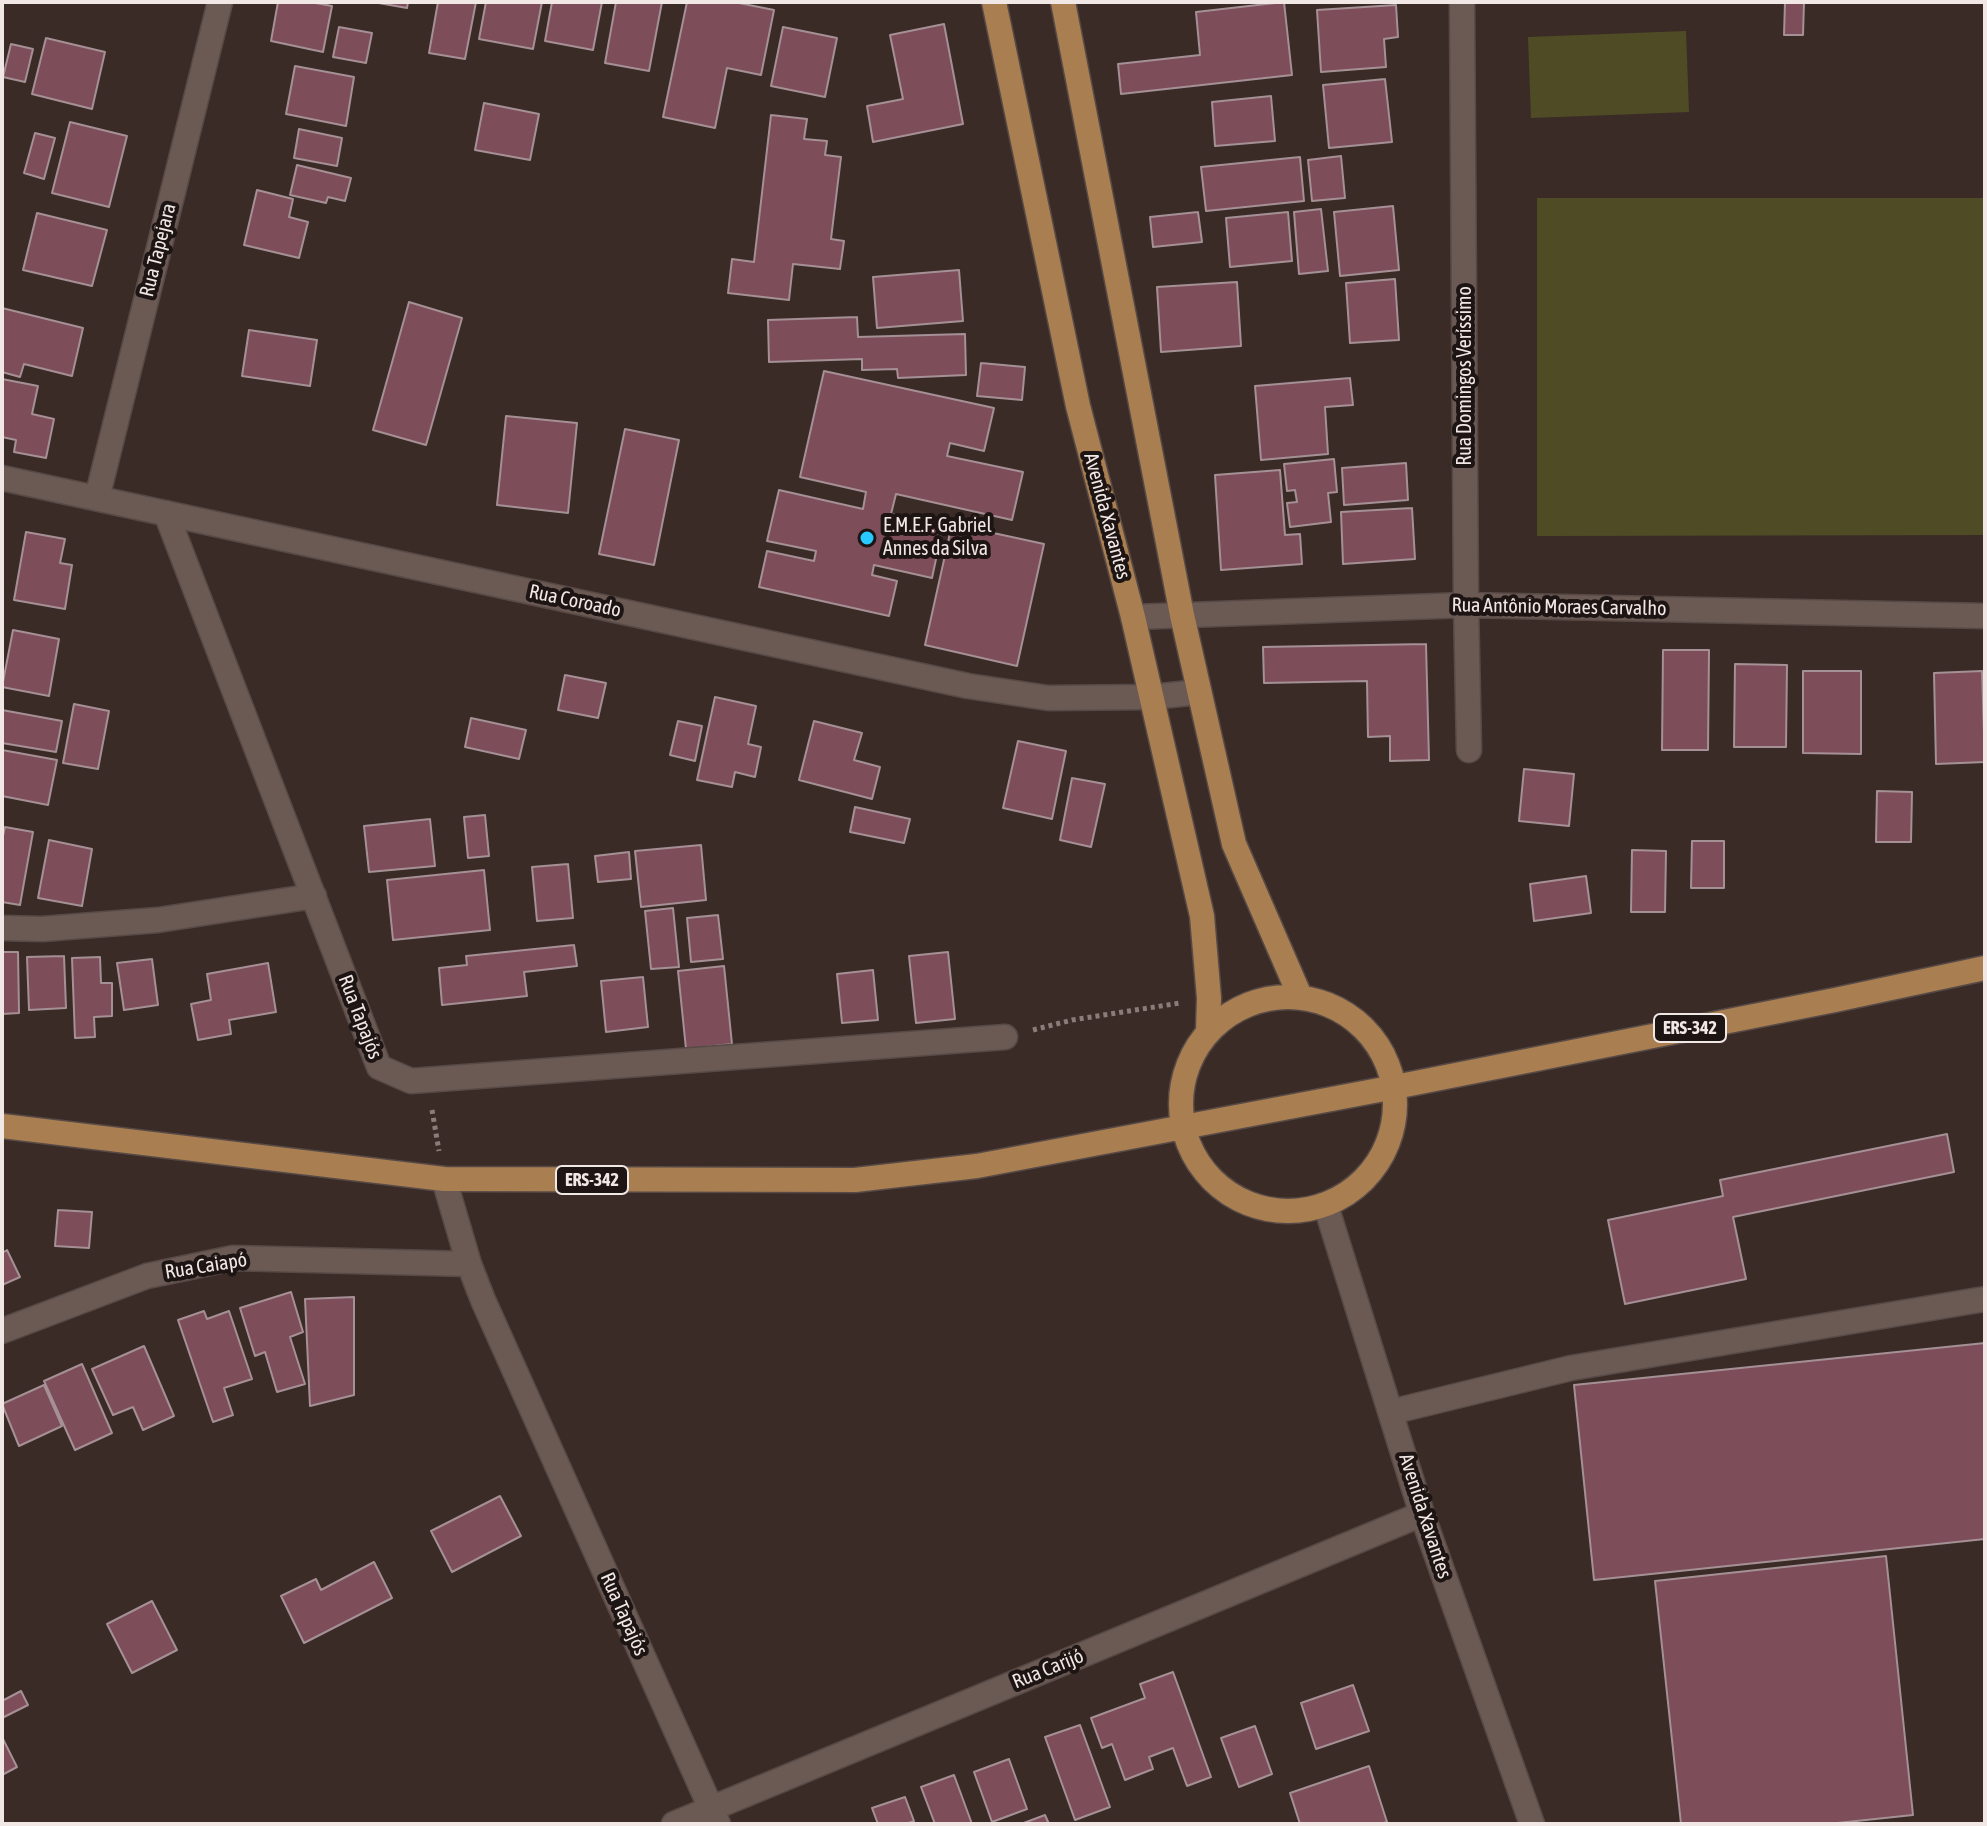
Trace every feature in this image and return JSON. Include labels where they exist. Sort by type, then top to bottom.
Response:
[{"type":"main road","name":"Avenida Xavantes","points":[[994,2],[1078,406],[1133,617],[1202,916],[1209,998],[1208,1031]]},
{"type":"main road","points":[[1063,2],[1182,615],[1234,844],[1300,996]]},
{"type":"main road","name":"ERS-342","points":[[2,1126],[444,1179],[855,1180],[977,1166],[1182,1128],[1985,968]]},
{"type":"main road","name":"Avenida Xavantes","points":[[1300,996],[1346,1014],[1381,1046],[1395,1087],[1395,1124],[1382,1159],[1358,1188],[1326,1206],[1280,1213],[1236,1200],[1201,1170],[1182,1128],[1180,1093],[1189,1060],[1208,1031],[1230,1011],[1258,999],[1300,996]]},
{"type":"street","name":"Rua Tapejara","points":[[97,498],[220,2]]},
{"type":"street","name":"Rua Domingos Veríssimo","points":[[1462,2],[1469,750]]},
{"type":"street","name":"Rua Coroado","points":[[3,483],[97,498],[968,686],[1048,698],[1152,697],[1199,692]]},
{"type":"street","name":"Rua Tapajós","points":[[166,513],[379,1067],[411,1081],[1005,1037]]},
{"type":"street","name":"Rua Antônio Moraes Carvalho","points":[[1133,617],[1466,605],[1985,616]]},
{"type":"street","points":[[2,928],[42,929],[158,920],[314,896]]},
{"type":"street","name":"Rua Tapajós","points":[[444,1179],[483,1300],[715,1816]]},
{"type":"street","name":"Avenida Xavantes","points":[[1326,1206],[1422,1514],[1532,1824]]},
{"type":"street","name":"Rua Caiapó","points":[[2,1331],[147,1276],[233,1258],[469,1264]]},
{"type":"street","points":[[1391,1412],[1571,1368],[1985,1299]]},
{"type":"street","name":"Rua Carijó","points":[[674,1824],[715,1816],[1422,1514]]},
{"type":"path","points":[[1005,1037],[1072,1020],[1209,998]]},
{"type":"shaded area","points":[[1686,31],[1689,112],[1531,118],[1528,37]]},
{"type":"shaded area","points":[[1537,198],[1985,198],[1985,535],[1537,536]]},
{"type":"building","points":[[278,2],[332,6],[323,52],[271,41]]},
{"type":"building","points":[[373,2],[408,2],[407,8]]},
{"type":"building","points":[[438,2],[476,2],[465,59],[429,53]]},
{"type":"building","points":[[486,2],[542,2],[533,49],[479,39]]},
{"type":"building","points":[[552,2],[602,2],[593,50],[545,41]]},
{"type":"building","points":[[616,2],[662,2],[649,71],[605,63]]},
{"type":"building","points":[[687,2],[734,2],[774,10],[761,75],[727,68],[715,128],[663,117]]},
{"type":"building","points":[[1284,2],[1292,75],[1121,94],[1118,64],[1200,55],[1196,12]]},
{"type":"building","points":[[1785,2],[1804,2],[1803,35],[1784,35]]},
{"type":"building","points":[[1396,5],[1398,37],[1384,39],[1386,67],[1321,72],[1317,10]]},
{"type":"building","points":[[944,24],[963,124],[873,142],[867,106],[903,99],[890,35]]},
{"type":"building","points":[[339,27],[372,33],[366,63],[333,57]]},
{"type":"building","points":[[783,27],[837,38],[825,97],[771,86]]},
{"type":"building","points":[[46,38],[105,52],[92,109],[32,94]]},
{"type":"building","points":[[11,44],[33,49],[25,82],[3,77]]},
{"type":"building","points":[[295,66],[354,77],[346,126],[286,114]]},
{"type":"building","points":[[1385,79],[1392,142],[1329,148],[1323,85]]},
{"type":"building","points":[[1271,96],[1275,141],[1215,146],[1212,102]]},
{"type":"building","points":[[484,103],[539,114],[530,160],[475,150]]},
{"type":"building","points":[[771,115],[807,119],[804,139],[827,141],[825,155],[841,157],[831,239],[844,241],[840,269],[793,264],[789,300],[728,293],[732,259],[754,262]]},
{"type":"building","points":[[70,122],[127,136],[109,207],[52,193]]},
{"type":"building","points":[[299,129],[342,138],[337,166],[294,158]]},
{"type":"building","points":[[35,133],[55,138],[44,179],[24,173]]},
{"type":"building","points":[[1341,156],[1345,198],[1312,201],[1308,160]]},
{"type":"building","points":[[1300,157],[1304,201],[1206,211],[1201,167]]},
{"type":"building","points":[[297,165],[351,178],[345,201],[328,197],[326,203],[290,195]]},
{"type":"building","points":[[257,190],[293,199],[289,217],[308,222],[299,258],[244,245]]},
{"type":"building","points":[[1393,206],[1399,270],[1340,276],[1334,212]]},
{"type":"building","points":[[1321,209],[1328,271],[1299,274],[1294,212]]},
{"type":"building","points":[[1198,212],[1202,242],[1153,247],[1150,217]]},
{"type":"building","points":[[1288,212],[1292,261],[1230,267],[1226,218]]},
{"type":"building","points":[[37,213],[107,230],[92,286],[23,270]]},
{"type":"building","points":[[959,270],[963,321],[877,328],[873,277]]},
{"type":"building","points":[[1395,279],[1399,340],[1350,343],[1346,283]]},
{"type":"building","points":[[1237,282],[1241,346],[1161,352],[1157,287]]},
{"type":"building","points":[[409,302],[462,318],[426,445],[373,430]]},
{"type":"building","points":[[2,308],[83,328],[72,376],[24,364],[20,377],[2,372]]},
{"type":"building","points":[[857,317],[858,337],[965,334],[966,375],[898,378],[897,369],[862,370],[862,359],[769,362],[768,320]]},
{"type":"building","points":[[249,330],[317,340],[310,386],[242,376]]},
{"type":"building","points":[[981,363],[1025,367],[1022,400],[977,396]]},
{"type":"building","points":[[824,371],[994,408],[984,451],[950,443],[947,456],[1023,472],[1012,520],[896,494],[891,514],[943,526],[932,578],[874,565],[872,575],[897,581],[889,616],[759,587],[767,551],[814,561],[816,551],[767,541],[779,490],[863,509],[866,492],[800,477]]},
{"type":"building","points":[[1350,378],[1353,405],[1325,407],[1328,454],[1261,460],[1255,386]]},
{"type":"building","points":[[2,379],[38,386],[32,414],[54,419],[46,458],[14,452],[16,440],[2,437]]},
{"type":"building","points":[[506,416],[577,423],[568,513],[497,505]]},
{"type":"building","points":[[625,429],[679,440],[654,565],[599,554]]},
{"type":"building","points":[[1334,459],[1337,492],[1328,493],[1331,522],[1290,527],[1287,503],[1297,502],[1295,490],[1287,491],[1284,464]]},
{"type":"building","points":[[1406,463],[1408,500],[1344,505],[1342,468]]},
{"type":"building","points":[[1280,470],[1285,535],[1300,534],[1302,564],[1221,570],[1215,475]]},
{"type":"building","points":[[1412,508],[1415,559],[1343,564],[1341,512]]},
{"type":"building","points":[[952,524],[1044,544],[1017,666],[925,645]]},
{"type":"building","points":[[26,532],[65,539],[60,563],[72,565],[65,609],[14,600]]},
{"type":"building","points":[[13,630],[59,639],[49,696],[2,687]]},
{"type":"building","points":[[1426,644],[1429,760],[1390,761],[1390,736],[1368,737],[1367,681],[1264,683],[1263,647]]},
{"type":"building","points":[[1663,650],[1709,650],[1708,750],[1662,750]]},
{"type":"building","points":[[1735,664],[1787,665],[1786,747],[1734,747]]},
{"type":"building","points":[[1803,671],[1861,671],[1861,754],[1803,753]]},
{"type":"building","points":[[1982,671],[1985,762],[1936,764],[1934,673]]},
{"type":"building","points":[[565,675],[606,683],[598,718],[558,710]]},
{"type":"building","points":[[715,697],[756,706],[748,744],[761,747],[755,777],[735,772],[732,787],[697,780]]},
{"type":"building","points":[[74,704],[109,711],[98,769],[63,763]]},
{"type":"building","points":[[2,710],[62,721],[56,752],[2,743]]},
{"type":"building","points":[[471,718],[526,730],[519,759],[465,747]]},
{"type":"building","points":[[678,721],[702,726],[695,761],[670,755]]},
{"type":"building","points":[[814,721],[862,733],[854,760],[880,767],[872,799],[799,780]]},
{"type":"building","points":[[1018,741],[1066,751],[1052,819],[1003,808]]},
{"type":"building","points":[[2,750],[57,760],[48,805],[2,796]]},
{"type":"building","points":[[1524,769],[1574,774],[1569,826],[1519,821]]},
{"type":"building","points":[[1072,778],[1105,784],[1091,847],[1060,840]]},
{"type":"building","points":[[1877,791],[1912,792],[1911,842],[1876,842]]},
{"type":"building","points":[[855,807],[910,819],[904,843],[850,832]]},
{"type":"building","points":[[485,815],[489,856],[468,858],[464,817]]},
{"type":"building","points":[[430,819],[435,866],[369,872],[364,826]]},
{"type":"building","points":[[5,827],[33,832],[20,905],[2,902],[2,840]]},
{"type":"building","points":[[49,840],[92,849],[82,906],[38,898]]},
{"type":"building","points":[[1692,841],[1724,841],[1724,888],[1691,888]]},
{"type":"building","points":[[701,845],[706,900],[641,907],[635,851]]},
{"type":"building","points":[[1632,850],[1666,851],[1665,912],[1631,912]]},
{"type":"building","points":[[629,852],[631,879],[598,882],[595,856]]},
{"type":"building","points":[[568,864],[573,918],[537,921],[532,867]]},
{"type":"building","points":[[484,870],[490,930],[393,940],[387,880]]},
{"type":"building","points":[[1586,876],[1591,913],[1534,921],[1530,884]]},
{"type":"building","points":[[673,908],[679,967],[651,969],[645,911]]},
{"type":"building","points":[[718,915],[723,959],[691,962],[687,918]]},
{"type":"building","points":[[574,945],[577,966],[524,972],[527,996],[442,1005],[439,968],[467,965],[466,956]]},
{"type":"building","points":[[2,952],[18,952],[19,1013],[2,1014]]},
{"type":"building","points":[[948,952],[955,1019],[916,1023],[909,956]]},
{"type":"building","points":[[64,956],[66,1008],[29,1010],[27,957]]},
{"type":"building","points":[[100,957],[101,983],[112,983],[112,1016],[94,1017],[95,1037],[75,1038],[72,958]]},
{"type":"building","points":[[152,959],[158,1005],[124,1010],[117,963]]},
{"type":"building","points":[[268,963],[276,1012],[229,1020],[231,1034],[198,1040],[191,1004],[211,1000],[207,974]]},
{"type":"building","points":[[724,966],[732,1044],[686,1049],[678,971]]},
{"type":"building","points":[[873,970],[878,1020],[842,1023],[837,974]]},
{"type":"building","points":[[643,977],[648,1027],[606,1032],[601,981]]},
{"type":"building","points":[[1947,1134],[1954,1172],[1733,1217],[1746,1279],[1625,1304],[1608,1220],[1723,1196],[1720,1180]]},
{"type":"building","points":[[58,1210],[92,1212],[89,1248],[55,1246]]},
{"type":"building","points":[[7,1250],[20,1277],[2,1285],[2,1253]]},
{"type":"building","points":[[291,1292],[303,1332],[290,1337],[305,1384],[277,1392],[265,1352],[255,1356],[240,1308]]},
{"type":"building","points":[[354,1297],[354,1395],[310,1406],[305,1299]]},
{"type":"building","points":[[204,1311],[207,1319],[229,1311],[252,1379],[224,1388],[233,1415],[213,1422],[178,1320]]},
{"type":"building","points":[[1985,1343],[1985,1539],[1594,1580],[1574,1385]]},
{"type":"building","points":[[144,1346],[174,1416],[143,1430],[133,1407],[113,1415],[92,1369]]},
{"type":"building","points":[[82,1364],[112,1433],[75,1450],[44,1381]]},
{"type":"building","points":[[44,1385],[62,1426],[19,1446],[2,1404]]},
{"type":"building","points":[[500,1496],[521,1536],[452,1572],[431,1531]]},
{"type":"building","points":[[1886,1556],[1913,1815],[1828,1824],[1681,1824],[1655,1581]]},
{"type":"building","points":[[374,1562],[392,1598],[304,1643],[281,1596],[316,1579],[321,1590]]},
{"type":"building","points":[[152,1601],[177,1650],[132,1673],[107,1624]]},
{"type":"building","points":[[1173,1672],[1211,1777],[1187,1786],[1173,1748],[1149,1757],[1153,1769],[1125,1780],[1112,1744],[1102,1748],[1091,1718],[1145,1698],[1140,1684]]},
{"type":"building","points":[[1353,1685],[1369,1731],[1316,1749],[1301,1703]]},
{"type":"building","points":[[21,1691],[28,1705],[2,1718],[2,1701]]},
{"type":"building","points":[[1080,1725],[1110,1807],[1075,1820],[1045,1737]]},
{"type":"building","points":[[1255,1726],[1272,1774],[1239,1787],[1221,1738]]},
{"type":"building","points":[[2,1737],[17,1767],[2,1775]]},
{"type":"building","points":[[1009,1759],[1027,1809],[992,1822],[974,1772]]},
{"type":"building","points":[[1369,1766],[1387,1822],[1300,1824],[1290,1793]]},
{"type":"building","points":[[954,1775],[972,1824],[935,1824],[921,1787]]},
{"type":"building","points":[[905,1797],[914,1821],[878,1824],[872,1808]]},
{"type":"building","points":[[1045,1815],[1049,1824],[1021,1824]]},
{"type":"place","name":"E.M.E.F. Gabriel Annes da Silva","points":[[867,538]]}]
